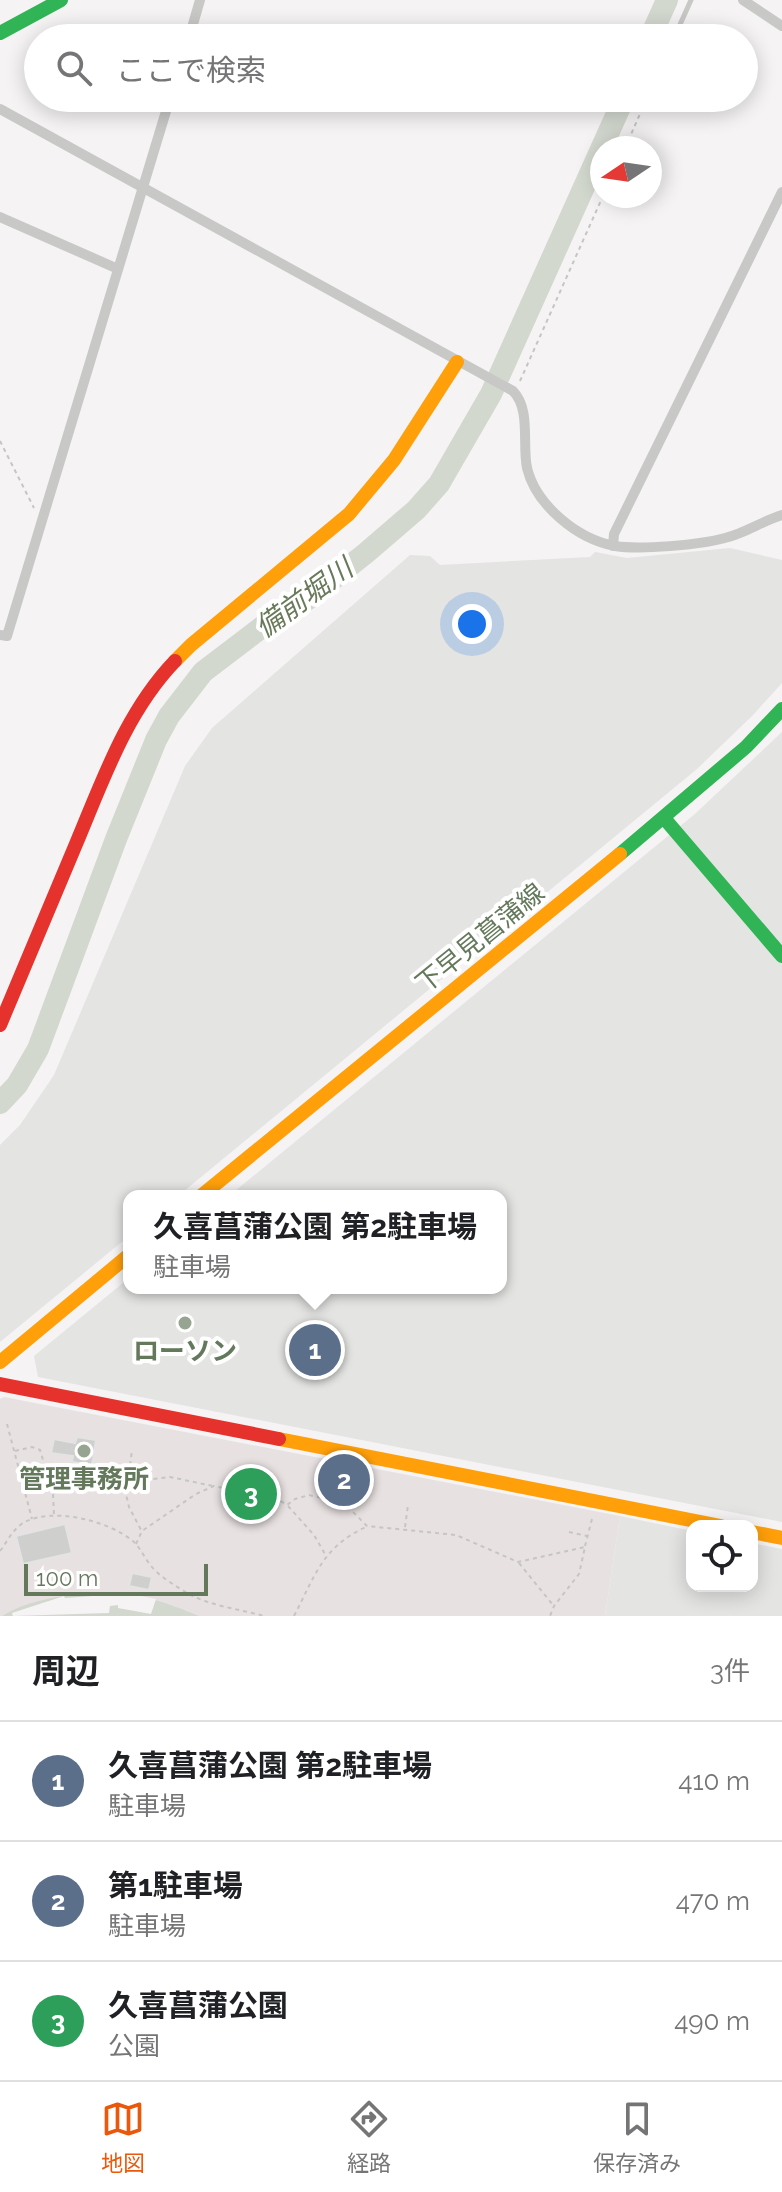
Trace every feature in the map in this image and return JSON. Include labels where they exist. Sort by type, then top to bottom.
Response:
[{"type":"street","points":[[0,33],[61,0]]},
{"type":"street","points":[[193,24],[200,0]]},
{"type":"street","points":[[743,0],[782,26]]},
{"type":"street","points":[[0,109],[514,392],[523,404],[527,468],[541,501],[558,517],[613,546],[721,539],[743,533],[782,515]]},
{"type":"street","points":[[0,635],[7,636],[166,112]]},
{"type":"street","points":[[613,546],[614,534],[782,192]]},
{"type":"street","points":[[0,217],[118,269]]},
{"type":"street","points":[[0,1025],[107,769],[128,725],[160,677],[191,645],[349,514],[405,446],[462,365]]},
{"type":"street","name":"下早見菖蒲線","points":[[208,1190],[664,818],[746,747],[782,709]]},
{"type":"street","points":[[664,818],[782,956]]},
{"type":"street","points":[[0,1362],[123,1260]]},
{"type":"street","points":[[0,1384],[691,1520]]},
{"type":"street","points":[[758,1533],[782,1538]]},
{"type":"lane","points":[[680,24],[691,0]]},
{"type":"path","points":[[630,136],[641,112]]},
{"type":"path","points":[[514,392],[598,208]]},
{"type":"path","points":[[0,441],[38,515],[44,517]]},
{"type":"path","points":[[7,1424],[32,1519]]},
{"type":"path","points":[[14,1451],[32,1447],[40,1450],[53,1493],[54,1516]]},
{"type":"path","points":[[132,1450],[125,1490],[129,1507],[142,1531]]},
{"type":"path","points":[[128,1482],[170,1477],[279,1500],[314,1535],[326,1555]]},
{"type":"path","points":[[53,1493],[90,1485],[125,1490]]},
{"type":"path","points":[[136,1544],[142,1531],[196,1494],[214,1486]]},
{"type":"path","points":[[287,1505],[309,1495],[335,1501],[351,1510],[367,1526]]},
{"type":"path","points":[[405,1528],[408,1505]]},
{"type":"path","points":[[0,1551],[9,1534],[32,1519],[54,1516],[89,1521],[113,1528],[136,1544],[154,1570],[189,1594],[264,1616]]},
{"type":"path","points":[[550,1616],[579,1574],[592,1519]]},
{"type":"path","points":[[294,1616],[326,1555],[344,1537],[367,1526],[456,1535],[518,1562],[554,1606]]},
{"type":"path","points":[[569,1532],[588,1537]]},
{"type":"path","points":[[518,1562],[585,1547]]},
{"type":"shaded area","points":[[730,548],[782,560],[782,683],[697,769],[185,1190],[123,1190],[123,1241],[0,1342],[0,1145],[20,1125],[54,1075],[185,766],[212,728],[410,555],[430,556],[440,565],[590,557],[595,552],[627,558]]},
{"type":"shaded area","points":[[782,732],[782,1522],[38,1377],[34,1356],[123,1283],[123,1294],[507,1294],[507,1190],[236,1190],[696,813]]},
{"type":"shaded area","points":[[4,1397],[620,1516],[605,1616],[0,1616],[0,1399]]},
{"type":"shaded area","points":[[620,1516],[686,1530],[686,1592],[758,1592],[758,1544],[782,1549],[782,1616],[605,1616]]},
{"type":"shaded area","points":[[97,1592],[150,1598],[199,1616],[2,1616],[36,1602]]},
{"type":"pier","points":[[122,1592],[156,1599],[151,1614],[118,1608],[118,1605],[110,1606],[109,1613],[13,1616],[12,1613],[64,1596]]},
{"type":"building","name":"管理事務所","points":[[77,1437],[96,1440],[92,1465],[72,1462],[73,1456],[51,1453],[54,1439],[75,1443]]},
{"type":"building","points":[[65,1524],[72,1553],[23,1564],[16,1536]]},
{"type":"building","points":[[132,1573],[152,1577],[149,1590],[129,1586]]},
{"type":"waterway","name":"備前堀川","points":[[656,24],[667,0]]},
{"type":"waterway","name":"備前堀川","points":[[0,1103],[17,1085],[38,1049],[116,839],[156,740],[169,716],[203,672],[270,621],[308,599],[366,553],[416,510],[439,484],[491,394],[618,112]]},
{"type":"traffic: fast","points":[[0,33],[61,0]]},
{"type":"traffic: fast","points":[[620,854],[746,747],[782,709]]},
{"type":"traffic: fast","points":[[664,818],[782,956]]},
{"type":"traffic: slow","points":[[175,661],[349,514],[394,460],[457,362]]},
{"type":"traffic: slow","points":[[208,1190],[620,854]]},
{"type":"traffic: slow","points":[[0,1362],[123,1260]]},
{"type":"traffic: slow","points":[[279,1439],[691,1520]]},
{"type":"traffic: slow","points":[[758,1533],[782,1538]]},
{"type":"traffic: jam","points":[[0,1025],[117,748],[143,702],[175,661]]},
{"type":"traffic: jam","points":[[0,1384],[279,1439]]},
{"type":"place","name":"ローソン","points":[[185,1323]]},
{"type":"place","name":"久喜菖蒲公園 第2駐車場","points":[[315,1350]]},
{"type":"place","name":"管理事務所","points":[[84,1451]]},
{"type":"place","name":"第1駐車場","points":[[344,1480]]},
{"type":"place","name":"久喜菖蒲公園","points":[[251,1494]]}]
